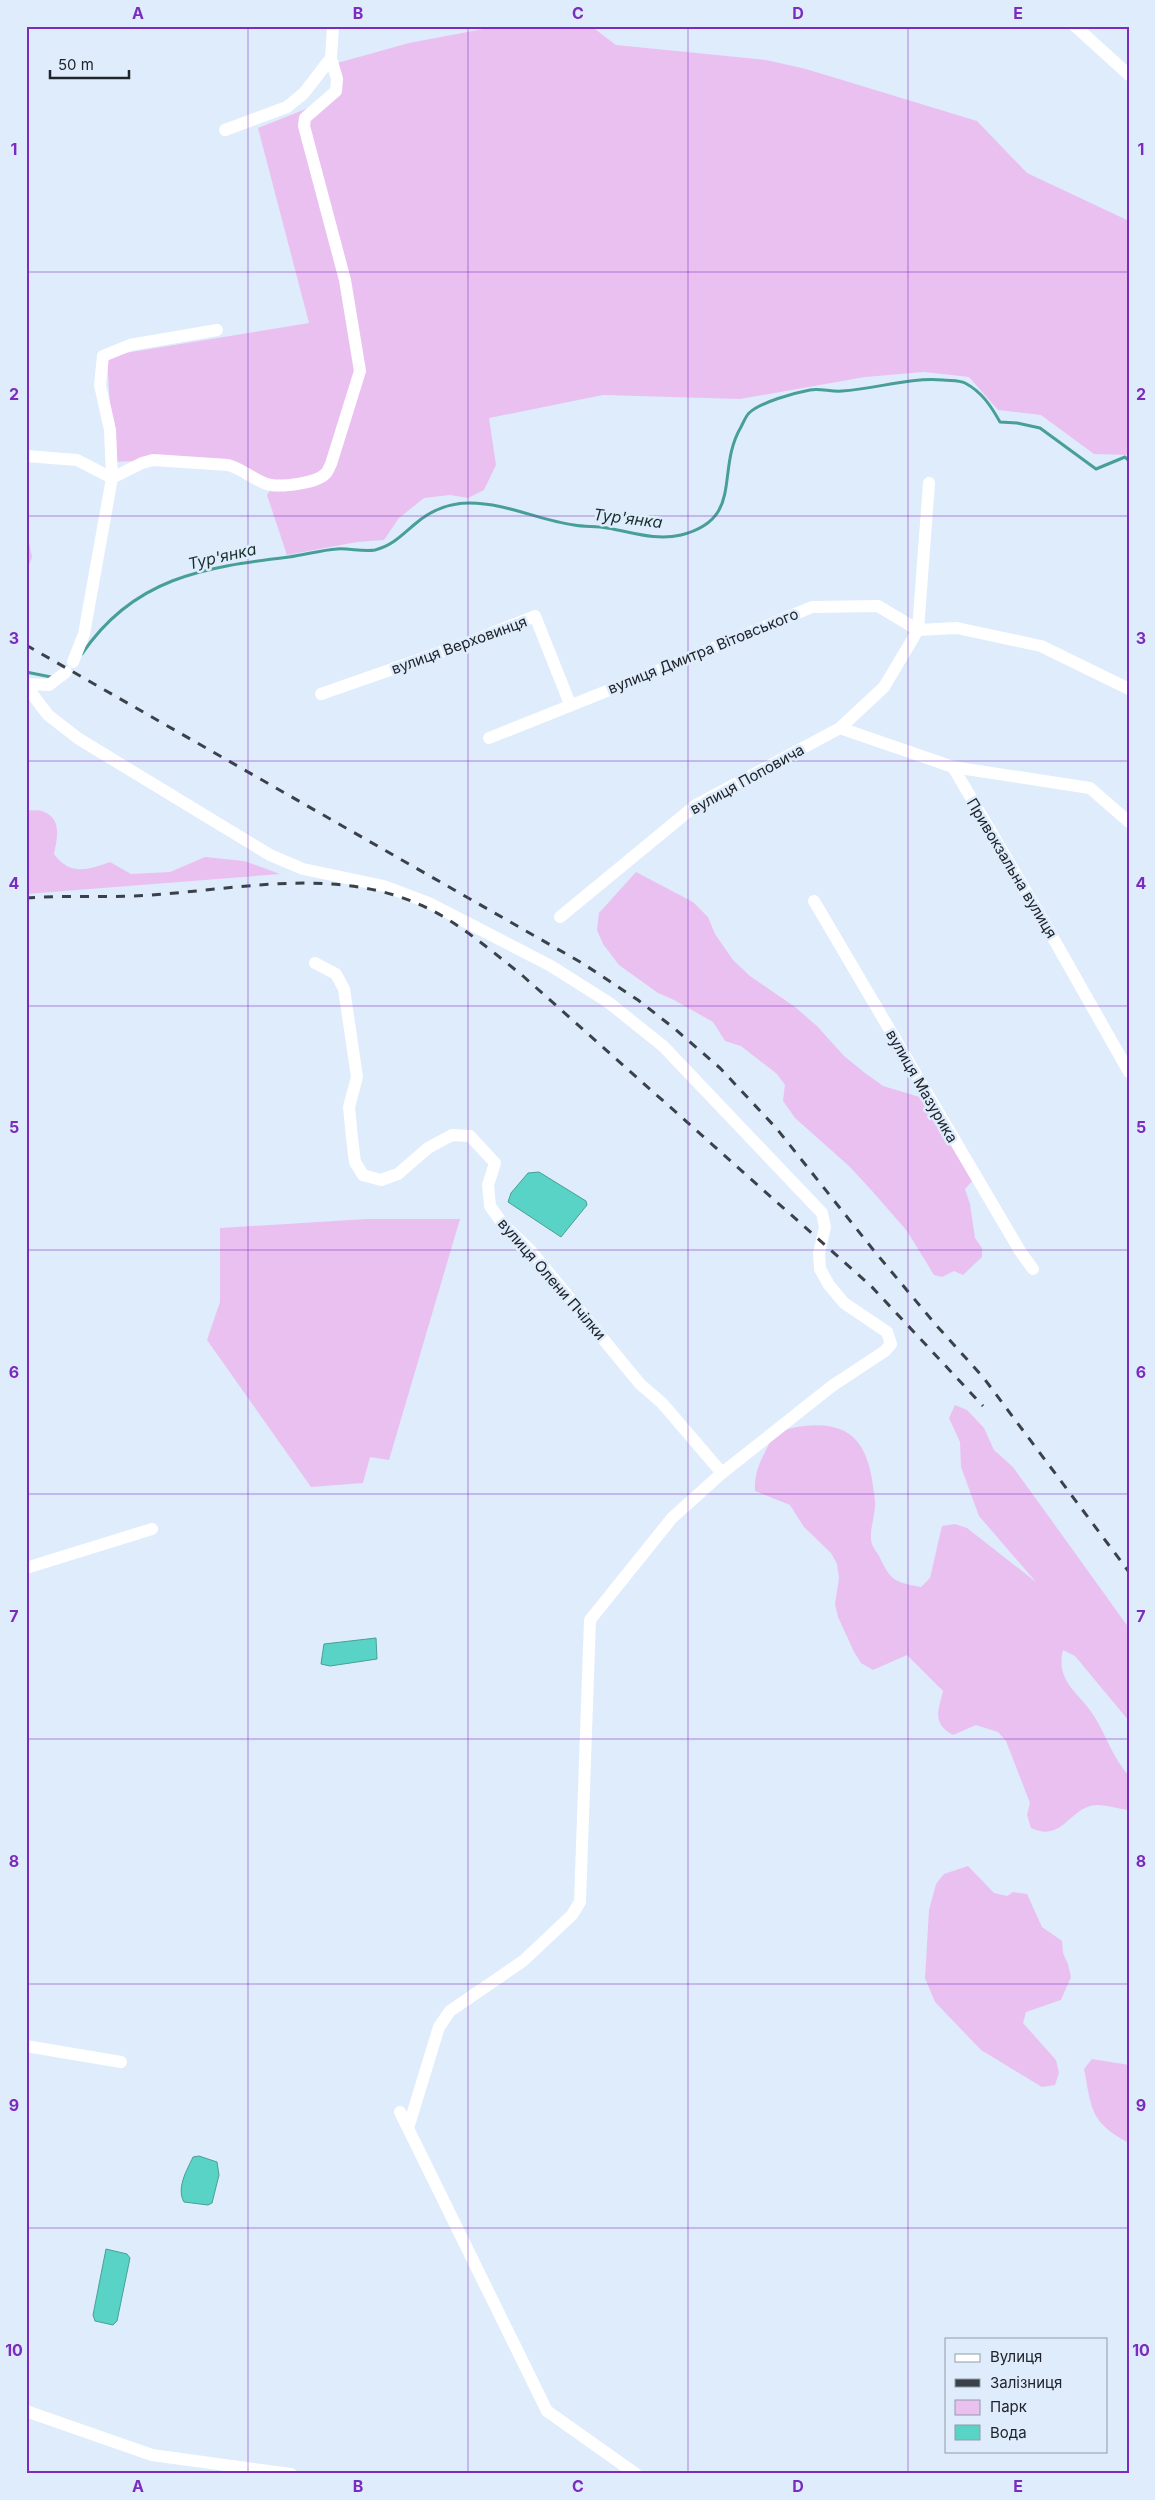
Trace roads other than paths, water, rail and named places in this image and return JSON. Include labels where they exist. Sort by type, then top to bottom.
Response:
[{"type":"street","points":[[112,478],[142,463],[154,460],[234,466],[271,485],[305,483],[317,480],[325,475],[331,464],[360,371],[345,280],[304,126],[305,118],[336,91],[336,79],[331,58],[332,26]]},
{"type":"street","points":[[1076,26],[1129,75]]},
{"type":"street","points":[[225,130],[287,107],[304,94],[331,58]]},
{"type":"street","points":[[26,685],[49,685],[70,667],[84,634],[112,478],[110,430],[100,385],[103,356],[130,345],[217,330]]},
{"type":"street","points":[[26,456],[77,460],[112,478]]},
{"type":"street","name":"вулиця Поповича","points":[[560,917],[696,805],[840,728],[884,687],[918,630],[929,482]]},
{"type":"street","name":"вулиця Дмитра Вітовського","points":[[489,738],[812,607],[878,606],[918,630]]},
{"type":"street","name":"вулиця Верховинця","points":[[321,694],[470,642],[535,616],[570,704]]},
{"type":"street","points":[[918,630],[956,628],[1041,646],[1129,689]]},
{"type":"street","points":[[26,685],[48,715],[79,739],[270,855],[303,869],[384,886],[429,903],[551,966],[592,992],[663,1046],[822,1213],[825,1227],[819,1253],[820,1269],[829,1285],[844,1303],[887,1332],[891,1344],[885,1351],[832,1386],[722,1473],[672,1518],[590,1620],[580,1902],[572,1916],[523,1961],[450,2011],[439,2027],[408,2125]]},
{"type":"street","points":[[840,728],[953,768],[1090,788],[1129,822]]},
{"type":"street","name":"Привокзальна вулиця","points":[[953,768],[1048,929],[1129,1072]]},
{"type":"street","name":"вулиця Мазурика","points":[[814,901],[1020,1251],[1033,1269]]},
{"type":"street","name":"вулиця Олени Пчілки","points":[[315,963],[336,974],[344,989],[357,1077],[349,1106],[352,1138],[355,1162],[364,1175],[381,1180],[398,1174],[428,1148],[452,1135],[470,1136],[495,1163],[488,1185],[490,1206],[502,1223],[531,1252],[640,1384],[662,1403],[722,1473]]},
{"type":"street","points":[[26,1568],[152,1529]]},
{"type":"street","points":[[26,2046],[120,2062]]},
{"type":"street","points":[[400,2112],[547,2412],[635,2474]]},
{"type":"street","points":[[26,2410],[152,2455],[291,2474]]},
{"type":"water","points":[[539,1172],[586,1201],[587,1205],[561,1237],[508,1202],[511,1193],[528,1173]]},
{"type":"water","points":[[376,1638],[377,1659],[330,1666],[321,1664],[324,1644]]},
{"type":"water","points":[[199,2156],[217,2162],[219,2175],[212,2203],[208,2205],[184,2202],[182,2197],[181,2191],[185,2173],[193,2157]]},
{"type":"water","points":[[106,2249],[127,2254],[130,2258],[117,2321],[113,2325],[95,2321],[93,2315]]},
{"type":"waterway","name":"Тур'янка","points":[[82,654],[102,628],[124,608],[147,593],[173,581],[200,572],[228,566],[325,550],[375,550],[392,543],[427,515],[454,504],[469,503],[496,506],[561,523],[662,537],[681,535],[701,528],[714,518],[721,505],[734,444],[749,413],[769,402],[810,390],[855,390],[918,380],[960,381],[981,395],[1000,422],[1017,423],[1040,428],[1096,469],[1125,457],[1129,461]]},
{"type":"waterway","name":"Тур'янка","points":[[26,672],[51,677]]},
{"type":"railway","points":[[26,645],[582,963],[638,1000],[675,1029],[720,1068],[777,1129],[875,1252],[936,1325],[983,1377],[1129,1572]]},
{"type":"railway","points":[[26,898],[136,896],[264,885],[338,884],[374,890],[409,900],[444,917],[475,938],[523,976],[871,1286],[983,1406]]}]
